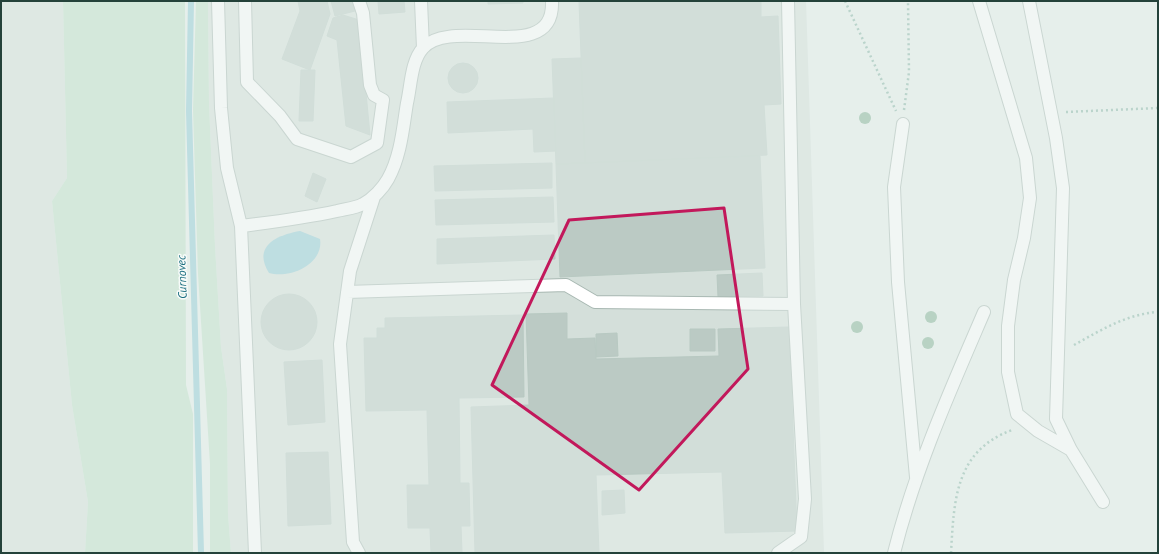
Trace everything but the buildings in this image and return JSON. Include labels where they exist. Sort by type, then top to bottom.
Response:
[{"type":"lane","points":[[218,1],[221,108],[226,161],[241,226],[255,553]]},
{"type":"lane","points":[[245,1],[247,82],[280,116],[297,139],[351,157],[377,143],[382,100],[374,95],[370,85],[363,13],[359,1]]},
{"type":"lane","points":[[421,1],[423,48]]},
{"type":"lane","points":[[241,226],[301,219],[362,205],[374,197],[388,179],[397,159],[414,66],[423,48],[429,42],[446,36],[532,35],[546,26],[553,8],[552,1]]},
{"type":"lane","points":[[778,553],[801,537],[805,499],[794,304],[788,1]]},
{"type":"lane","points":[[979,1],[1026,158],[1030,198],[1024,238],[1014,280],[1008,326],[1008,372],[1017,414],[1038,431],[1071,450]]},
{"type":"lane","points":[[1029,1],[1052,113],[1063,188],[1056,419],[1071,450],[1103,502]]},
{"type":"lane","points":[[903,124],[894,187],[898,282],[916,477]]},
{"type":"lane","points":[[359,553],[354,542],[340,344],[350,271],[374,197]]},
{"type":"lane","points":[[347,292],[566,285],[595,302],[794,304]]},
{"type":"lane","points":[[894,553],[903,515],[916,477],[984,312]]},
{"type":"path","points":[[845,1],[903,124]]},
{"type":"path","points":[[903,124],[909,72],[908,1]]},
{"type":"path","points":[[1052,113],[1158,108]]},
{"type":"path","points":[[1058,354],[1116,322],[1142,313],[1158,312]]},
{"type":"path","points":[[951,553],[955,500],[962,476],[976,452],[996,436],[1016,428],[1038,431]]},
{"type":"highlighted area","points":[[724,208],[748,369],[639,490],[492,385],[569,220]]},
{"type":"shaded area","points":[[1,1],[63,1],[67,178],[52,201],[72,405],[88,502],[85,553],[1,553]]},
{"type":"shaded area","points":[[208,1],[806,1],[824,553],[231,553],[228,514],[227,389],[221,347],[209,103]]},
{"type":"green space","points":[[63,1],[185,1],[186,385],[193,414],[193,553],[85,553],[88,502],[72,405],[52,201],[67,178]]},
{"type":"green space","points":[[196,1],[208,1],[209,103],[221,347],[227,389],[228,514],[231,553],[210,553],[210,464],[198,274],[193,110]]},
{"type":"water","points":[[300,231],[320,239],[320,248],[317,256],[304,268],[286,274],[269,273],[263,256],[265,249],[270,243],[283,235]]},
{"type":"waterway","name":"Curnovec","points":[[191,1],[189,111],[201,553]]}]
